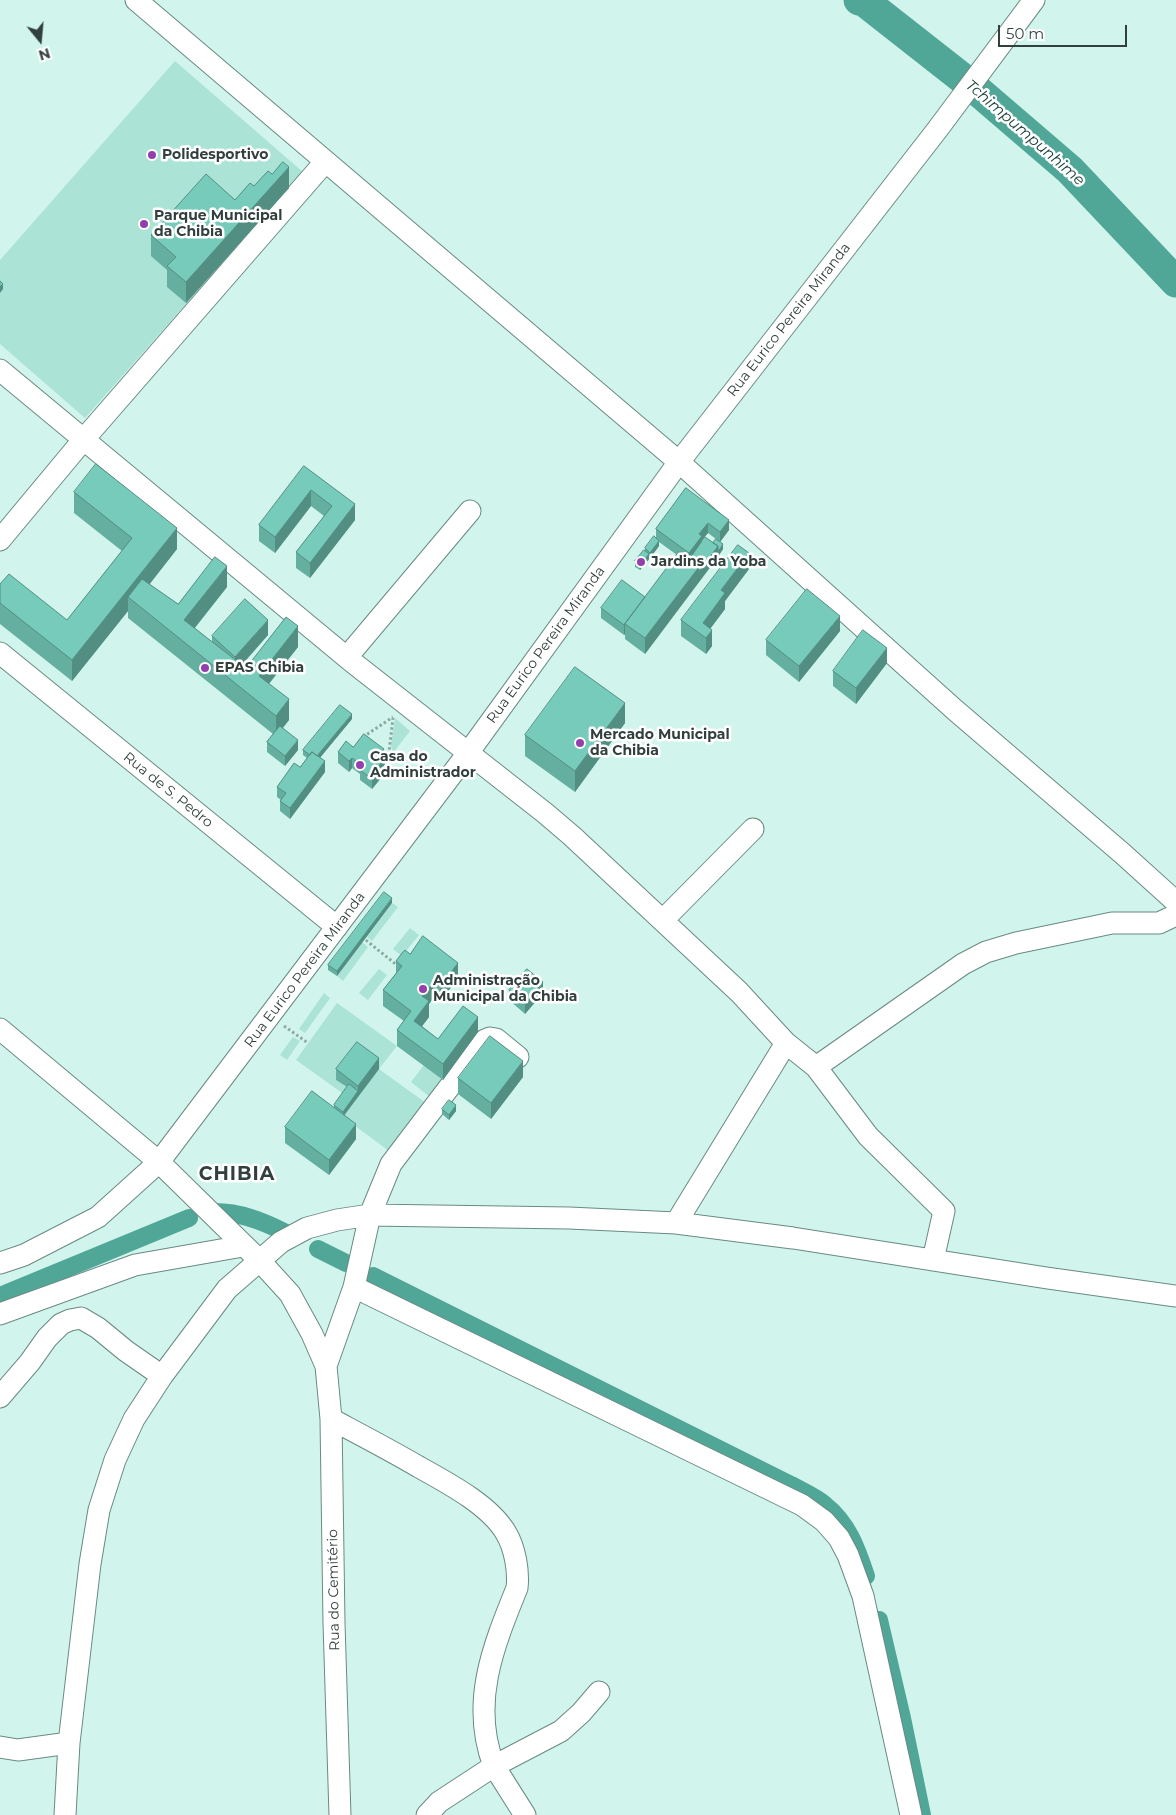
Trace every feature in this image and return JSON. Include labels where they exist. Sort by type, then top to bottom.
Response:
[{"type":"street","points":[[136,0],[679,462],[954,710],[1123,854],[1176,902]]},
{"type":"street","name":"Rua Eurico Pereira Miranda","points":[[0,1263],[24,1255],[98,1217],[159,1162],[468,753],[679,462],[937,130],[1034,0]]},
{"type":"street","points":[[0,540],[84,440],[325,162]]},
{"type":"street","points":[[0,370],[347,657],[399,710],[468,753],[545,813],[739,992],[786,1043],[816,1067],[868,1136],[944,1211],[933,1260]]},
{"type":"street","points":[[347,657],[470,511]]},
{"type":"street","name":"Rua de S. Pedro","points":[[0,653],[339,924]]},
{"type":"street","points":[[663,920],[753,829]]},
{"type":"street","points":[[816,1067],[963,964],[986,952],[1016,943],[1112,923],[1159,923],[1176,915]]},
{"type":"street","points":[[0,1029],[159,1162],[259,1260],[290,1294],[312,1334],[326,1366]]},
{"type":"street","points":[[326,1366],[354,1286],[370,1215],[390,1164],[485,1040],[490,1038],[496,1040],[518,1057]]},
{"type":"street","points":[[676,1223],[786,1043]]},
{"type":"street","points":[[65,1815],[69,1743],[90,1564],[99,1510],[115,1460],[134,1419],[162,1376],[227,1290],[281,1242],[307,1228],[337,1220],[370,1215],[569,1218],[676,1223],[793,1238],[1047,1278],[1176,1296]]},
{"type":"street","points":[[0,1314],[135,1265],[243,1246]]},
{"type":"street","points":[[354,1286],[802,1505],[824,1522],[839,1538],[848,1555],[863,1596],[911,1815]]},
{"type":"street","points":[[0,1397],[30,1362],[47,1338],[61,1324],[81,1318],[98,1328],[126,1351],[162,1376]]},
{"type":"street","name":"Rua do Cemitério","points":[[326,1366],[332,1419],[334,1623],[340,1815]]},
{"type":"street","points":[[332,1419],[464,1492],[493,1517],[506,1533],[513,1551],[518,1581],[493,1649],[488,1669],[485,1734],[494,1766],[525,1815]]},
{"type":"street","points":[[427,1815],[439,1802],[494,1766],[561,1731],[581,1713],[599,1692]]},
{"type":"street","points":[[0,1747],[18,1750],[69,1743]]},
{"type":"path","points":[[359,742],[364,735],[399,710]]},
{"type":"path","points":[[381,756],[385,761],[399,710]]},
{"type":"path","points":[[339,924],[402,969]]},
{"type":"path","points":[[270,1016],[308,1044]]},
{"type":"green space","name":"Parque Municipal da Chibia","points":[[175,61],[303,172],[85,418],[0,344],[0,260]]},
{"type":"green space","points":[[395,718],[410,731],[393,753],[391,746]]},
{"type":"green space","points":[[392,903],[398,907],[372,941],[367,937]]},
{"type":"green space","points":[[410,928],[419,935],[402,956],[393,949]]},
{"type":"green space","points":[[362,942],[368,947],[343,981],[337,976]]},
{"type":"green space","points":[[379,969],[387,975],[368,1000],[359,993]]},
{"type":"green space","points":[[324,993],[330,998],[305,1033],[299,1029]]},
{"type":"green space","points":[[337,1003],[397,1046],[379,1069],[426,1103],[389,1151],[343,1117],[379,1068],[336,1079],[349,1089],[345,1095],[296,1060]]},
{"type":"green space","points":[[293,1037],[300,1041],[287,1060],[280,1055]]},
{"type":"green space","points":[[424,1065],[443,1080],[430,1097],[411,1082]]},
{"type":"building","points":[[283,162],[289,167],[186,282],[167,266],[176,257],[151,235],[206,174],[235,200],[250,183],[254,186],[268,171],[272,174]]},
{"type":"building","points":[[96,464],[177,528],[72,660],[0,603],[0,584],[9,574],[67,620],[132,538],[74,492]]},
{"type":"building","points":[[304,466],[355,504],[310,563],[296,552],[332,506],[311,490],[275,537],[259,525]]},
{"type":"building","points":[[686,488],[729,520],[720,532],[708,523],[699,534],[702,536],[689,553],[656,529]]},
{"type":"building","points":[[654,536],[659,541],[650,553],[645,548]]},
{"type":"building","points":[[705,537],[718,546],[699,572],[699,567],[689,560]]},
{"type":"building","points":[[716,539],[723,544],[718,552],[718,546],[713,543]]},
{"type":"building","points":[[738,545],[749,553],[721,590],[725,593],[703,623],[712,630],[706,638],[681,620]]},
{"type":"building","points":[[644,550],[649,554],[640,565],[635,561]]},
{"type":"building","points":[[679,552],[699,567],[645,638],[625,624]]},
{"type":"building","points":[[215,557],[227,566],[184,620],[246,668],[286,617],[298,626],[259,676],[289,699],[276,716],[128,597],[142,579],[178,604]]},
{"type":"building","points":[[622,580],[645,597],[624,625],[601,608]]},
{"type":"building","points":[[807,589],[840,616],[799,666],[766,640]]},
{"type":"building","points":[[245,599],[268,620],[235,657],[212,636]]},
{"type":"building","points":[[863,630],[887,648],[856,688],[833,671]]},
{"type":"building","points":[[575,667],[625,703],[575,771],[525,735]]},
{"type":"building","points":[[340,705],[352,714],[317,756],[312,752],[310,755],[303,750]]},
{"type":"building","points":[[280,726],[298,740],[285,756],[267,742]]},
{"type":"building","points":[[364,734],[384,749],[374,762],[381,768],[372,779],[360,770],[363,766],[352,758],[349,761],[338,752],[346,741],[353,747]]},
{"type":"building","points":[[312,752],[325,761],[290,808],[280,801],[286,793],[277,787],[294,763],[300,767]]},
{"type":"building","points":[[382,756],[385,758],[379,766],[376,764]]},
{"type":"building","points":[[384,892],[392,898],[337,971],[328,965]]},
{"type":"building","points":[[423,936],[458,963],[440,986],[434,982],[422,996],[429,1001],[414,1021],[438,1039],[463,1006],[478,1017],[443,1064],[397,1030],[411,1011],[383,990],[402,966],[396,961],[405,950],[410,954]]},
{"type":"building","points":[[527,969],[543,982],[525,1004],[509,990]]},
{"type":"building","points":[[490,1036],[523,1061],[491,1103],[458,1078]]},
{"type":"building","points":[[357,1042],[379,1058],[358,1086],[336,1069]]},
{"type":"building","points":[[349,1084],[358,1091],[343,1112],[334,1105]]},
{"type":"building","points":[[312,1091],[356,1124],[329,1160],[285,1127]]},
{"type":"building","points":[[449,1100],[456,1105],[449,1115],[442,1109]]},
{"type":"waterway","name":"Tchimpumpunhime","points":[[859,0],[864,1],[971,85],[1070,170],[1176,282]]},
{"type":"waterway","points":[[214,1212],[224,1212],[251,1218],[286,1233]]},
{"type":"waterway","points":[[0,1296],[189,1218]]},
{"type":"waterway","points":[[318,1249],[346,1263]]},
{"type":"waterway","points":[[373,1276],[813,1497],[833,1512],[846,1528],[866,1576]]},
{"type":"waterway","points":[[879,1620],[922,1815]]},
{"type":"place","name":"Polidesportivo","points":[[152,155]]},
{"type":"place","name":"Parque Municipal da Chibia","points":[[144,224]]},
{"type":"place","name":"Jardins da Yoba","points":[[641,562]]},
{"type":"place","name":"EPAS Chibia","points":[[205,668]]},
{"type":"place","name":"Mercado Municipal da Chibia","points":[[580,743]]},
{"type":"place","name":"Casa do Administrador","points":[[360,765]]},
{"type":"place","name":"Administração Municipal da Chibia","points":[[423,989]]},
{"type":"district","name":"CHIBIA","points":[[237,1174]]}]
